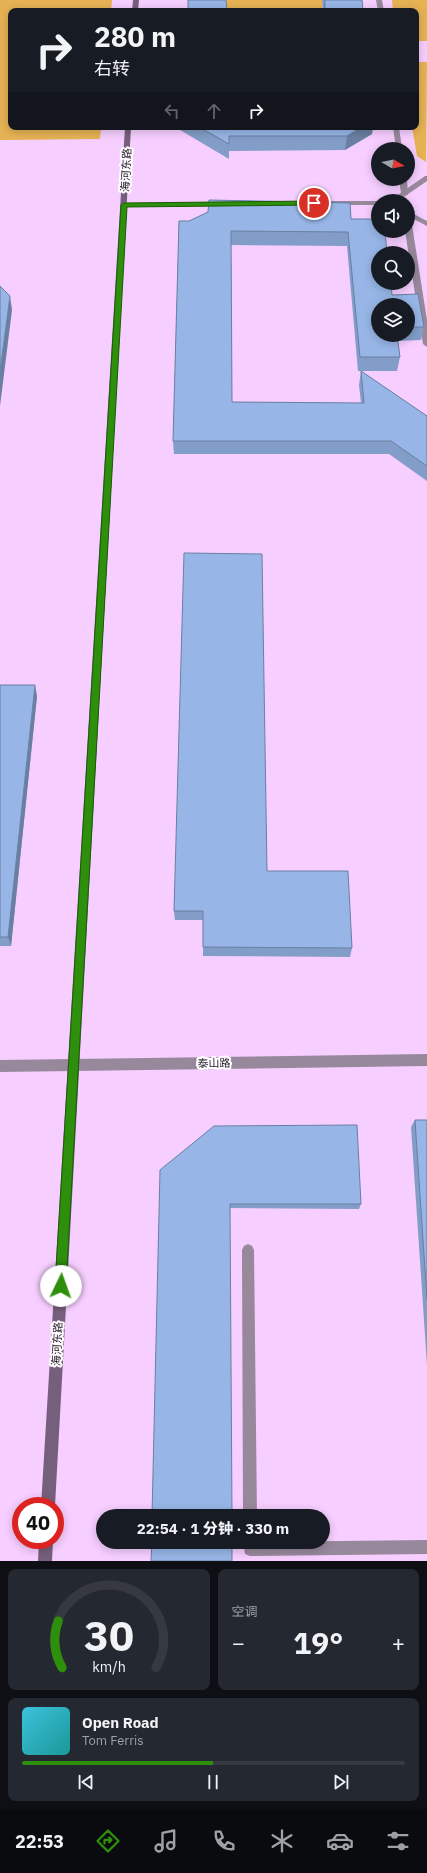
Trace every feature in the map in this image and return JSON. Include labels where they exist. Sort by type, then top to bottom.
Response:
[{"type":"street","name":"海河东路","points":[[49,1497],[128,130]]},
{"type":"street","points":[[396,130],[398,142]]},
{"type":"street","points":[[404,186],[405,193],[427,178]]},
{"type":"street","points":[[322,203],[371,203]]},
{"type":"street","points":[[124,205],[227,204]]},
{"type":"street","points":[[415,217],[427,224]]},
{"type":"street","points":[[410,238],[427,344]]},
{"type":"street","name":"泰山路","points":[[0,1066],[427,1060]]},
{"type":"street","points":[[248,1250],[250,1509]]},
{"type":"street","points":[[330,1548],[427,1547]]},
{"type":"street","points":[[45,1561],[46,1549]]},
{"type":"shaded area","points":[[0,0],[112,0],[111,8],[8,8],[8,130],[101,130],[100,139],[0,140]]},
{"type":"shaded area","points":[[226,0],[322,0],[323,8],[226,8]]},
{"type":"shaded area","points":[[392,0],[427,0],[427,41],[419,41],[419,8],[393,8]]},
{"type":"shaded area","points":[[419,62],[427,62],[426,162],[417,156],[413,130],[419,130]]},
{"type":"building","points":[[188,0],[226,0],[227,8],[188,8]]},
{"type":"building","points":[[325,0],[362,0],[363,8],[325,8]]},
{"type":"building","points":[[204,130],[356,130],[347,136],[229,136],[229,144]]},
{"type":"building","points":[[209,200],[350,203],[351,219],[371,219],[371,238],[386,238],[386,246],[371,246],[371,290],[392,290],[392,295],[418,294],[424,327],[415,327],[415,298],[371,298],[371,342],[398,342],[400,357],[360,357],[348,232],[231,231],[232,402],[364,403],[361,371],[427,416],[427,466],[391,441],[173,441],[179,221],[189,221],[208,212]]},
{"type":"building","points":[[0,286],[10,296],[0,371]]},
{"type":"building","points":[[184,553],[262,554],[267,871],[348,871],[352,948],[203,947],[203,911],[174,911]]},
{"type":"building","points":[[0,685],[35,685],[8,937],[0,937]]},
{"type":"building","points":[[415,1120],[427,1120],[427,1299]]},
{"type":"building","points":[[357,1125],[361,1204],[230,1204],[232,1509],[152,1509],[160,1170],[214,1126]]},
{"type":"building","points":[[152,1549],[232,1549],[232,1561],[151,1561]]},
{"type":"route","points":[[61,1286],[124,205],[314,203]]}]
